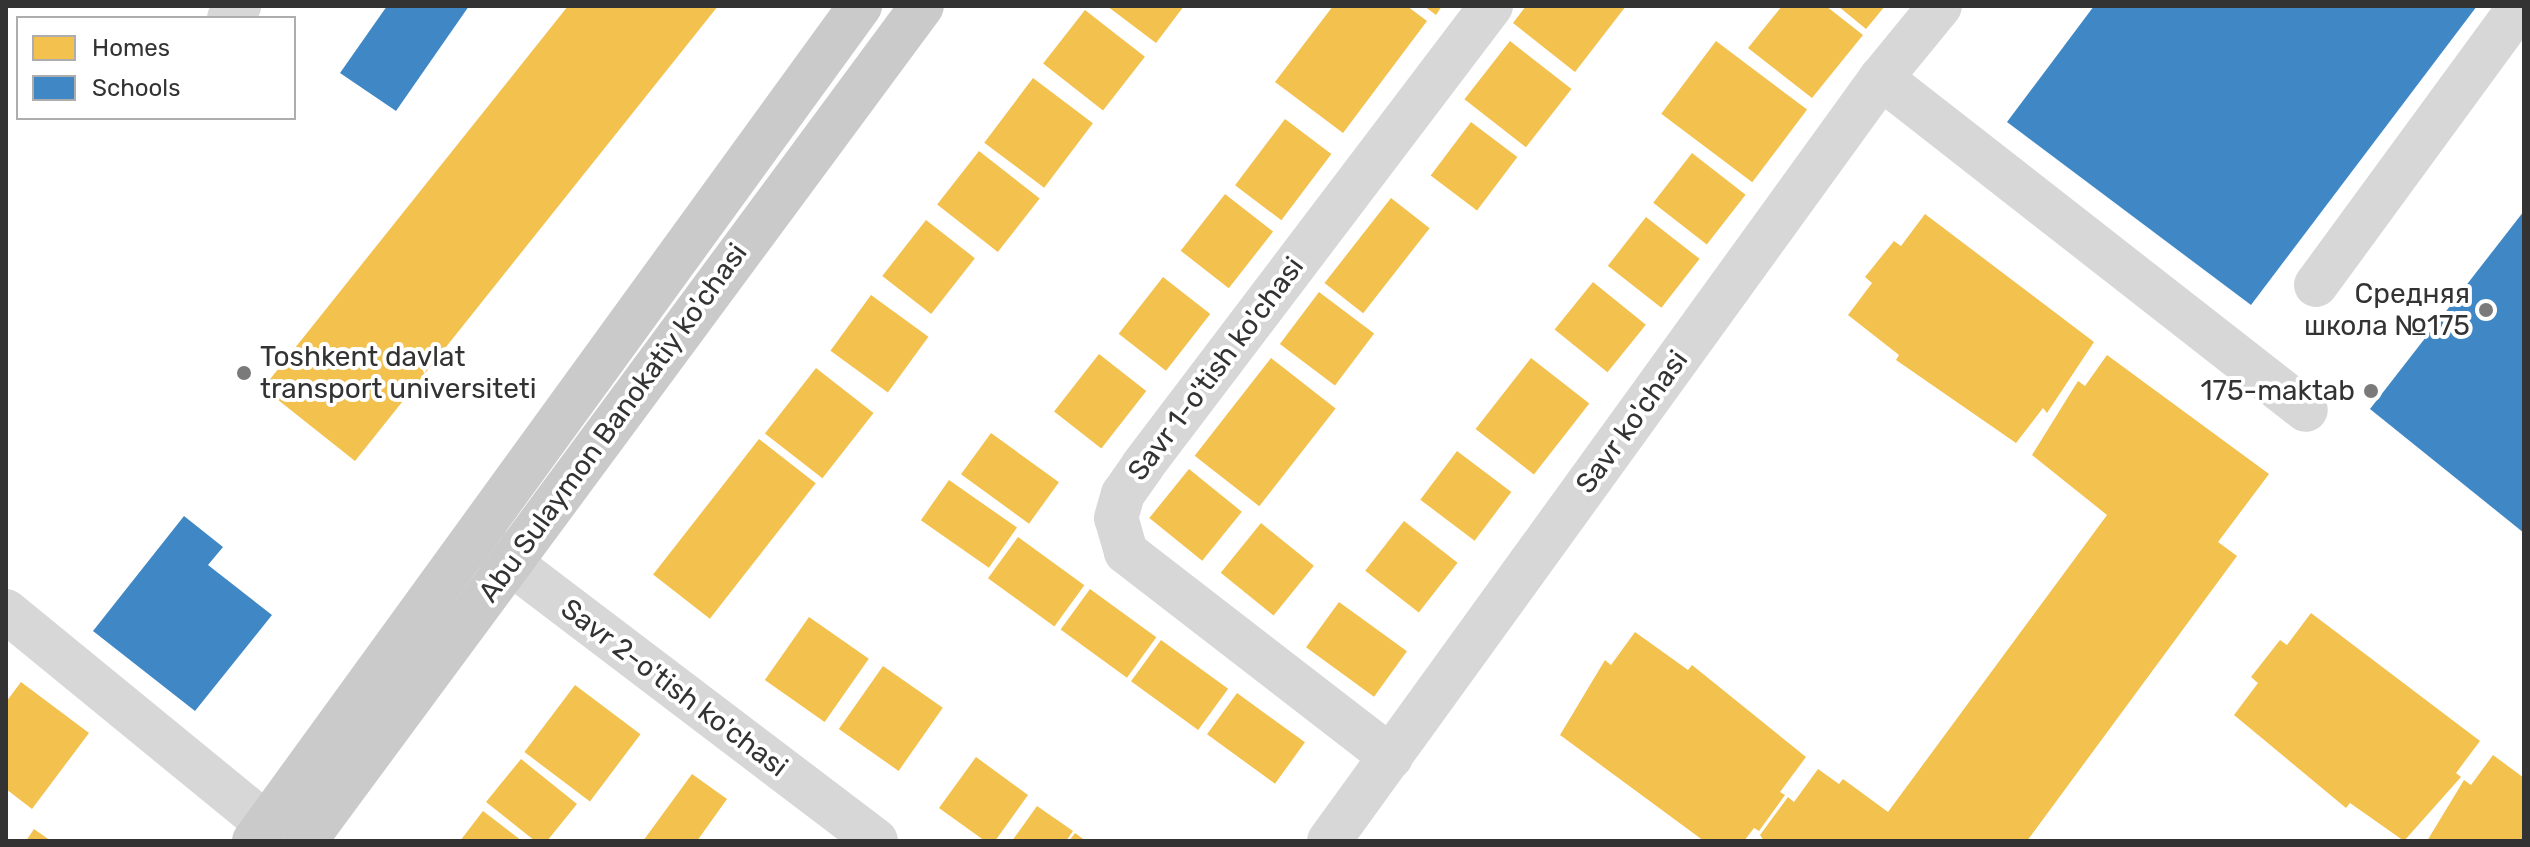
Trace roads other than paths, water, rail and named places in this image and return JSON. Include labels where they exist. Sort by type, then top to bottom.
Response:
[{"type":"main road","name":"Abu Sulaymon Banokatiy ko'chasi","points":[[275,835],[473,535],[860,6]]},
{"type":"main road","name":"Abu Sulaymon Banokatiy ko'chasi","points":[[275,835],[510,563],[922,6]]},
{"type":"street","name":"Savr 1-o'tish ko'chasi","points":[[1391,757],[1126,552],[1116,518],[1123,494],[1143,465],[1491,6]]},
{"type":"street","name":"Savr ko'chasi","points":[[1329,841],[1881,78],[1940,6]]},
{"type":"street","points":[[2316,285],[2520,6]]},
{"type":"street","points":[[1881,78],[2306,410]]},
{"type":"street","name":"Savr 2-o'tish ko'chasi","points":[[473,535],[876,841]]},
{"type":"street","points":[[6,611],[275,835]]},
{"type":"place","name":"Средняя школа №175","points":[[2486,310]]},
{"type":"place","name":"Toshkent davlat transport universiteti","points":[[244,373]]},
{"type":"place","name":"175-maktab","points":[[2371,391]]}]
